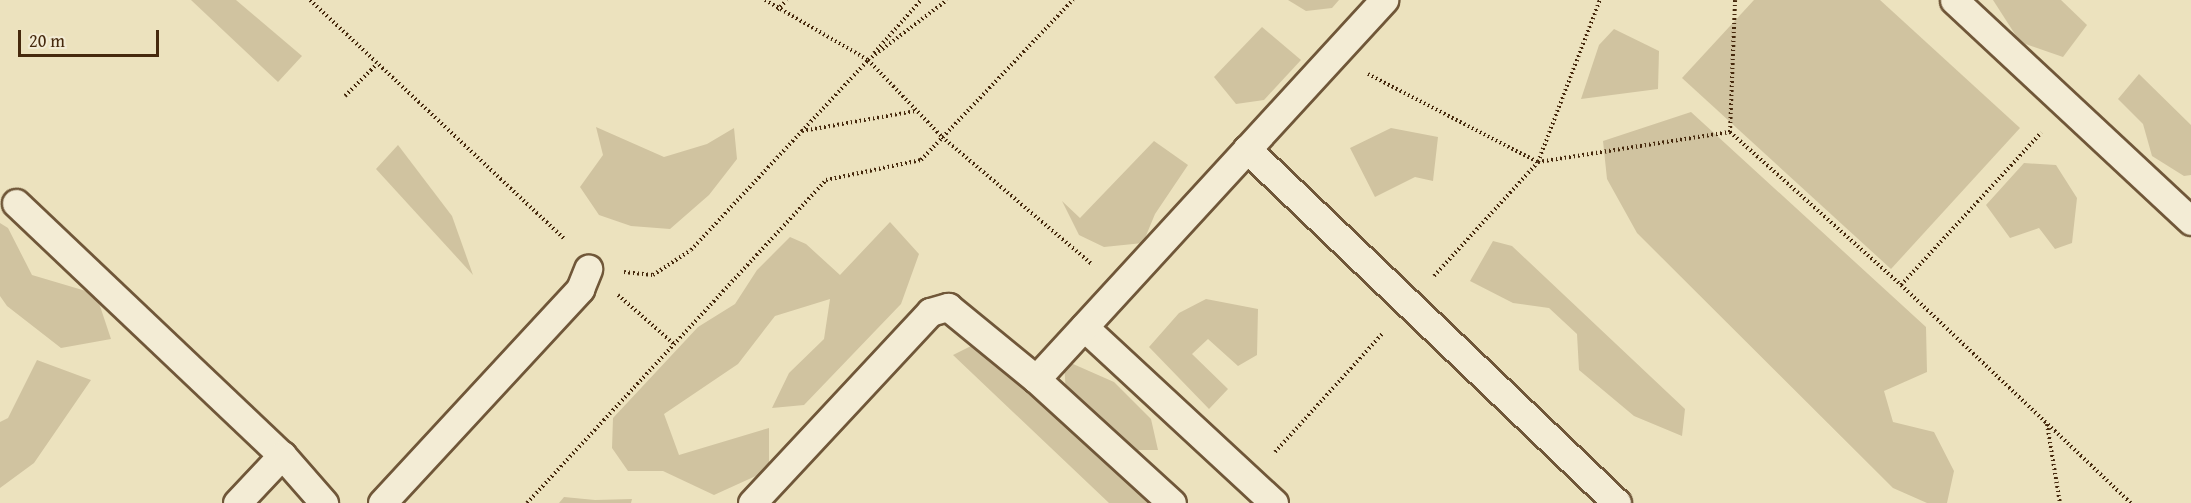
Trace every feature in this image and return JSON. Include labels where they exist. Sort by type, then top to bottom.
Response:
[{"type":"lane","points":[[1036,379],[1384,0]]},
{"type":"lane","points":[[1954,0],[2191,221]]},
{"type":"lane","points":[[1247,149],[1617,503]]},
{"type":"lane","points":[[16,204],[282,455],[324,503]]},
{"type":"lane","points":[[382,503],[580,289],[588,269]]},
{"type":"lane","points":[[752,503],[930,312],[948,307],[962,315],[1036,379],[1172,503]]},
{"type":"lane","points":[[1084,327],[1274,503]]},
{"type":"lane","points":[[237,503],[282,455]]},
{"type":"path","points":[[310,0],[579,252],[588,269],[674,344]]},
{"type":"path","points":[[765,0],[777,10],[868,60],[942,137],[1120,288]]},
{"type":"path","points":[[777,10],[787,0]]},
{"type":"path","points":[[588,269],[653,275],[691,250],[921,0]]},
{"type":"path","points":[[868,60],[947,0]]},
{"type":"path","points":[[527,503],[826,180],[921,160],[1073,0]]},
{"type":"path","points":[[1251,480],[1539,162],[1600,0]]},
{"type":"path","points":[[1730,132],[1735,0]]},
{"type":"path","points":[[1332,56],[1539,162],[1730,132]]},
{"type":"path","points":[[345,96],[377,64]]},
{"type":"path","points":[[1901,285],[2067,105]]},
{"type":"path","points":[[801,131],[917,110]]},
{"type":"path","points":[[1730,132],[1901,285],[2131,503]]},
{"type":"path","points":[[2046,423],[2060,503]]},
{"type":"shaded area","points":[[191,0],[236,0],[302,56],[278,82]]},
{"type":"shaded area","points":[[1288,0],[1339,0],[1332,8],[1306,11]]},
{"type":"shaded area","points":[[1754,0],[1880,0],[2020,128],[1891,269],[1682,78]]},
{"type":"shaded area","points":[[1993,0],[2061,0],[2087,25],[2063,57],[2020,42]]},
{"type":"shaded area","points":[[1262,27],[1301,60],[1264,100],[1236,104],[1214,77]]},
{"type":"shaded area","points":[[1614,29],[1659,51],[1658,89],[1581,99],[1599,45]]},
{"type":"shaded area","points":[[2139,74],[2191,125],[2191,175],[2184,176],[2152,156],[2143,124],[2118,99]]},
{"type":"shaded area","points":[[1691,112],[1926,327],[1927,372],[1884,391],[1893,422],[1934,432],[1954,471],[1947,503],[1927,503],[1893,488],[1637,233],[1607,179],[1603,141]]},
{"type":"shaded area","points":[[596,127],[664,157],[707,144],[734,128],[737,159],[709,195],[670,229],[631,226],[599,215],[580,187],[603,155]]},
{"type":"shaded area","points":[[1391,128],[1438,137],[1433,181],[1415,177],[1375,197],[1350,148]]},
{"type":"shaded area","points":[[1154,141],[1188,165],[1155,214],[1143,243],[1104,247],[1079,235],[1062,201],[1080,218]]},
{"type":"shaded area","points":[[398,145],[452,216],[473,275],[376,169]]},
{"type":"shaded area","points":[[2024,163],[2056,165],[2077,198],[2072,243],[2055,249],[2039,228],[2010,238],[1986,205]]},
{"type":"shaded area","points":[[890,222],[919,254],[901,304],[804,405],[772,408],[789,373],[824,339],[830,299],[775,316],[738,364],[664,414],[679,455],[769,428],[769,470],[714,495],[663,471],[628,471],[612,448],[613,418],[698,327],[735,304],[757,270],[790,237],[806,244],[840,275]]},
{"type":"shaded area","points":[[0,223],[8,228],[32,275],[96,294],[111,339],[61,348],[7,306],[0,296]]},
{"type":"shaded area","points":[[1493,241],[1512,246],[1685,409],[1682,436],[1634,416],[1579,370],[1577,334],[1549,308],[1513,303],[1470,281]]},
{"type":"shaded area","points":[[1206,299],[1258,309],[1257,355],[1238,366],[1208,339],[1192,354],[1228,389],[1209,409],[1149,347],[1179,313]]},
{"type":"shaded area","points":[[983,340],[1066,396],[1064,360],[1114,382],[1151,419],[1158,450],[1130,450],[1161,503],[1109,503],[953,355]]},
{"type":"shaded area","points":[[37,360],[91,380],[34,463],[0,488],[0,422],[8,418]]},
{"type":"shaded area","points":[[564,497],[595,500],[632,499],[631,503],[559,503]]}]
